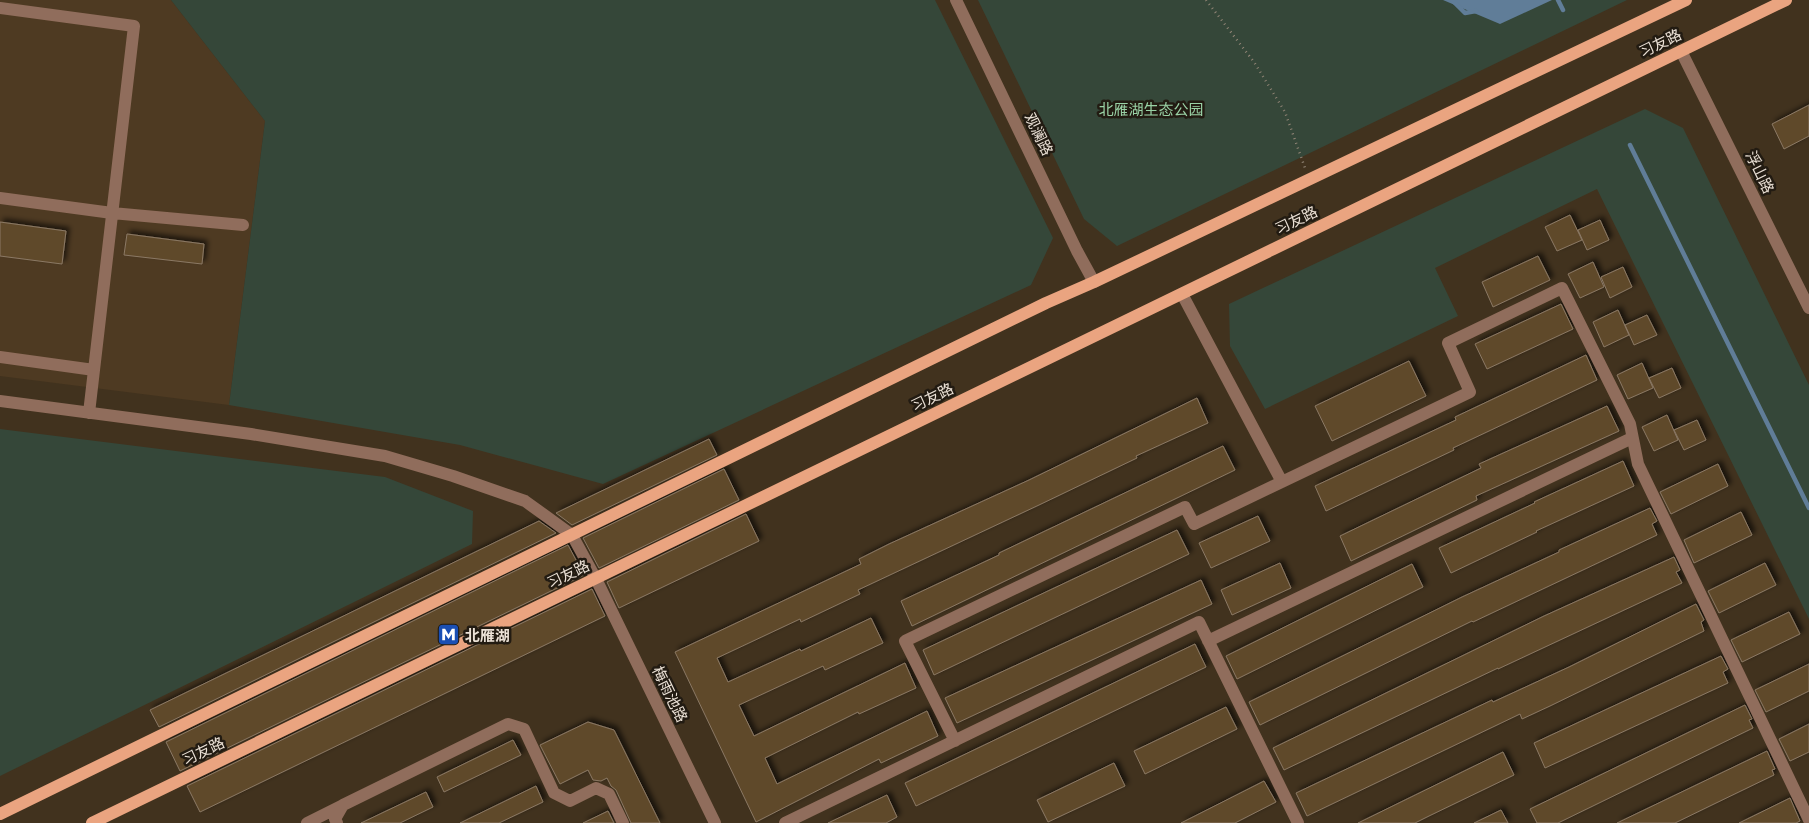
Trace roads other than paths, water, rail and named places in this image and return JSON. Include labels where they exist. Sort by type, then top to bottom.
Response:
[{"type":"main road","name":"习友路","points":[[0,814],[1046,303],[1094,282],[1686,0]]},
{"type":"main road","name":"习友路","points":[[92,823],[1786,0]]},
{"type":"street","name":"观澜路","points":[[956,0],[1077,251],[1094,282]]},
{"type":"street","points":[[0,8],[134,26],[89,413]]},
{"type":"street","name":"浮山路","points":[[1682,51],[1809,308]]},
{"type":"street","points":[[0,198],[112,212],[243,225]]},
{"type":"street","points":[[955,740],[905,642],[1185,507],[1194,524],[1470,392],[1448,342],[1562,288],[1630,424],[1638,464],[1809,820]]},
{"type":"street","points":[[1182,294],[1282,482]]},
{"type":"street","points":[[0,357],[94,370]]},
{"type":"street","points":[[0,401],[251,434],[385,456],[453,476],[525,502],[572,535]]},
{"type":"street","points":[[1208,641],[1632,438]]},
{"type":"street","name":"梅雨池路","points":[[572,535],[596,579],[715,823]]},
{"type":"street","points":[[785,823],[1199,622],[1298,823]]},
{"type":"street","points":[[307,823],[508,724],[524,729],[554,794],[570,801],[596,788],[609,794],[623,823]]},
{"type":"street","points":[[337,823],[335,819],[343,806]]},
{"type":"water","points":[[1443,0],[1552,0],[1500,24]]},
{"type":"waterway","points":[[1452,0],[1465,13],[1476,11]]},
{"type":"waterway","points":[[1558,0],[1563,10]]},
{"type":"waterway","points":[[1630,145],[1809,508]]},
{"type":"place","name":"北雁湖","points":[[449,635]]},
{"type":"park label","name":"北雁湖生态公园","points":[[1151,109]]}]
